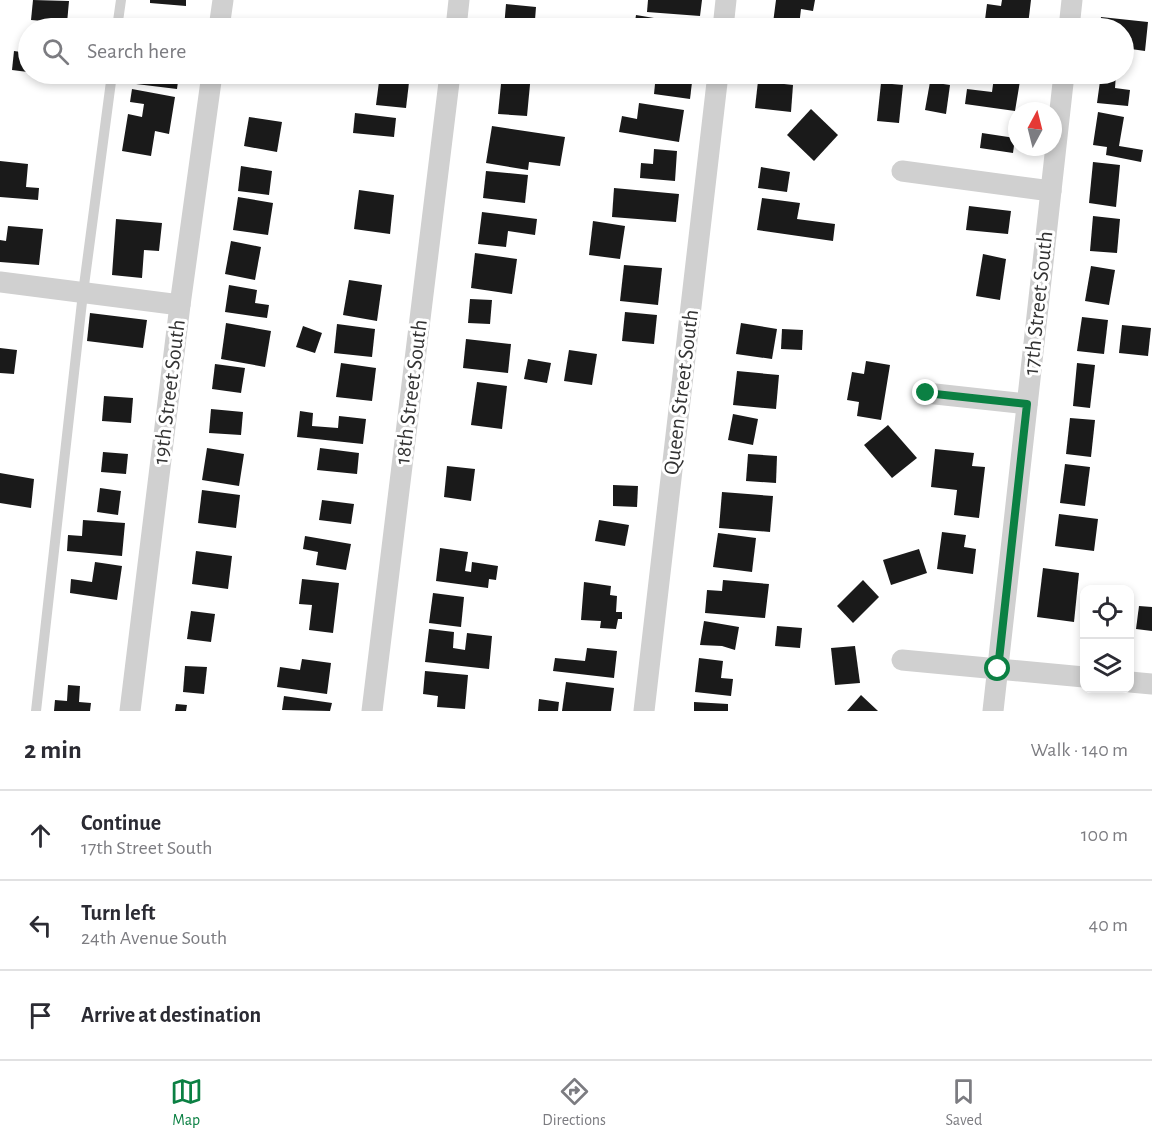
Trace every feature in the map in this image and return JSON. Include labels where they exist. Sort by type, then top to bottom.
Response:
[{"type":"street","points":[[220,18],[222,0]]},
{"type":"street","points":[[457,18],[459,0]]},
{"type":"street","points":[[724,18],[726,0]]},
{"type":"street","points":[[1070,18],[1072,0]]},
{"type":"street","name":"19th Street South","points":[[130,711],[180,305],[211,84]]},
{"type":"street","name":"18th Street South","points":[[372,711],[449,84]]},
{"type":"street","name":"Queen Street South","points":[[644,711],[717,84]]},
{"type":"street","name":"17th Street South","points":[[993,711],[1063,84]]},
{"type":"street","points":[[902,171],[1051,191]]},
{"type":"street","points":[[0,282],[180,305]]},
{"type":"street","points":[[926,393],[1027,404]]},
{"type":"street","points":[[902,660],[1080,677]]},
{"type":"street","points":[[1134,682],[1152,684]]},
{"type":"lane","points":[[118,18],[121,0]]},
{"type":"lane","points":[[36,711],[83,293],[111,84]]},
{"type":"building","points":[[33,0],[69,1],[67,18],[31,18]]},
{"type":"building","points":[[150,0],[186,0],[186,6],[150,3]]},
{"type":"building","points":[[648,0],[702,0],[700,16],[647,12]]},
{"type":"building","points":[[776,0],[815,0],[813,11],[801,9],[800,18],[774,18]]},
{"type":"building","points":[[1002,0],[1031,0],[1029,18],[985,18],[987,4],[1001,6]]},
{"type":"building","points":[[506,4],[536,7],[535,18],[505,18]]},
{"type":"building","points":[[636,15],[654,18],[636,18]]},
{"type":"building","points":[[1134,21],[1148,22],[1145,51],[1134,49]]},
{"type":"building","points":[[14,51],[18,52],[18,71],[12,70]]},
{"type":"building","points":[[136,84],[178,84],[177,89]]},
{"type":"building","points":[[379,84],[409,84],[406,108],[376,105]]},
{"type":"building","points":[[501,84],[530,84],[527,116],[498,114]]},
{"type":"building","points":[[655,84],[692,84],[690,99],[654,94]]},
{"type":"building","points":[[758,84],[793,85],[791,112],[755,108]]},
{"type":"building","points":[[881,84],[903,85],[899,123],[877,121]]},
{"type":"building","points":[[930,84],[950,85],[946,114],[925,110]]},
{"type":"building","points":[[993,84],[1020,84],[1016,102],[1008,102],[1008,110],[965,104],[967,89],[992,92]]},
{"type":"building","points":[[1100,84],[1115,84],[1115,88],[1130,90],[1128,106],[1097,103]]},
{"type":"building","points":[[132,89],[175,97],[169,134],[155,131],[151,156],[122,151],[128,114],[142,117],[144,104],[130,102]]},
{"type":"building","points":[[639,103],[684,110],[679,142],[619,132],[622,116],[637,119]]},
{"type":"building","points":[[811,109],[838,135],[814,161],[787,135]]},
{"type":"building","points":[[1098,112],[1124,117],[1119,146],[1143,150],[1141,162],[1106,155],[1107,147],[1093,145]]},
{"type":"building","points":[[355,113],[396,118],[394,137],[353,133]]},
{"type":"building","points":[[249,117],[282,122],[277,152],[244,146]]},
{"type":"building","points":[[492,126],[565,137],[560,166],[529,162],[528,170],[486,163]]},
{"type":"building","points":[[982,133],[1008,137],[1008,152],[980,148]]},
{"type":"building","points":[[654,149],[677,151],[675,181],[640,178],[641,163],[653,164]]},
{"type":"building","points":[[0,161],[28,164],[26,187],[39,188],[38,200],[0,197]]},
{"type":"building","points":[[1093,162],[1120,165],[1116,207],[1089,203]]},
{"type":"building","points":[[241,166],[272,171],[269,195],[238,191]]},
{"type":"building","points":[[761,167],[790,172],[787,192],[758,188]]},
{"type":"building","points":[[486,171],[528,175],[525,203],[483,198]]},
{"type":"building","points":[[614,188],[679,194],[676,222],[612,217]]},
{"type":"building","points":[[359,190],[394,195],[390,234],[354,229]]},
{"type":"building","points":[[238,197],[273,203],[268,235],[233,230]]},
{"type":"building","points":[[762,198],[800,203],[797,219],[835,224],[833,241],[757,230]]},
{"type":"building","points":[[969,206],[1011,211],[1008,234],[966,230]]},
{"type":"building","points":[[482,212],[537,219],[535,235],[508,231],[506,247],[478,244]]},
{"type":"building","points":[[1093,216],[1120,219],[1117,253],[1090,251]]},
{"type":"building","points":[[116,219],[162,223],[159,251],[144,250],[142,278],[112,275]]},
{"type":"building","points":[[593,221],[625,226],[620,259],[589,255]]},
{"type":"building","points":[[8,226],[43,229],[39,265],[0,262],[0,240],[6,241]]},
{"type":"building","points":[[231,241],[261,247],[255,280],[225,274]]},
{"type":"building","points":[[475,253],[517,259],[512,294],[471,288]]},
{"type":"building","points":[[983,254],[1006,259],[1000,300],[976,296]]},
{"type":"building","points":[[624,265],[662,268],[658,305],[620,301]]},
{"type":"building","points":[[1091,266],[1115,270],[1109,305],[1085,301]]},
{"type":"building","points":[[349,280],[382,285],[377,321],[343,315]]},
{"type":"building","points":[[229,285],[257,290],[255,303],[269,305],[267,318],[225,312]]},
{"type":"building","points":[[470,299],[492,300],[490,324],[468,323]]},
{"type":"building","points":[[625,312],[657,315],[654,344],[622,341]]},
{"type":"building","points":[[90,313],[147,320],[143,348],[87,341]]},
{"type":"building","points":[[1082,317],[1108,320],[1104,354],[1077,351]]},
{"type":"building","points":[[226,323],[271,331],[265,367],[221,359]]},
{"type":"building","points":[[741,323],[777,329],[772,359],[736,354]]},
{"type":"building","points":[[337,324],[375,329],[372,357],[334,353]]},
{"type":"building","points":[[1122,325],[1151,328],[1148,356],[1119,353]]},
{"type":"building","points":[[303,326],[322,333],[315,353],[296,347]]},
{"type":"building","points":[[782,329],[803,330],[802,350],[781,349]]},
{"type":"building","points":[[466,339],[511,344],[508,373],[463,368]]},
{"type":"building","points":[[0,348],[17,350],[14,374],[0,373]]},
{"type":"building","points":[[569,350],[597,354],[592,385],[564,381]]},
{"type":"building","points":[[528,359],[551,363],[547,383],[524,379]]},
{"type":"building","points":[[866,361],[890,365],[881,420],[857,416],[859,402],[847,400],[852,372],[864,374]]},
{"type":"building","points":[[341,363],[376,368],[372,401],[336,397]]},
{"type":"building","points":[[1077,363],[1095,365],[1090,408],[1073,406]]},
{"type":"building","points":[[215,364],[245,368],[241,393],[212,389]]},
{"type":"building","points":[[737,371],[779,375],[776,409],[733,405]]},
{"type":"building","points":[[477,382],[507,386],[502,429],[471,425]]},
{"type":"building","points":[[104,396],[133,398],[131,423],[102,421]]},
{"type":"building","points":[[211,409],[243,412],[241,435],[209,433]]},
{"type":"building","points":[[300,411],[313,413],[312,426],[338,428],[339,416],[366,419],[363,444],[297,437]]},
{"type":"building","points":[[733,414],[758,419],[753,445],[728,440]]},
{"type":"building","points":[[1070,418],[1095,420],[1091,457],[1066,454]]},
{"type":"building","points":[[888,425],[917,458],[892,478],[864,445]]},
{"type":"building","points":[[207,448],[244,454],[239,486],[202,480]]},
{"type":"building","points":[[320,448],[359,453],[357,474],[317,470]]},
{"type":"building","points":[[935,449],[974,453],[972,466],[985,467],[979,518],[954,515],[957,490],[931,487]]},
{"type":"building","points":[[103,452],[128,454],[126,474],[101,472]]},
{"type":"building","points":[[748,454],[777,456],[776,483],[746,481]]},
{"type":"building","points":[[1065,464],[1090,467],[1085,506],[1060,503]]},
{"type":"building","points":[[447,466],[475,469],[471,501],[444,497]]},
{"type":"building","points":[[0,473],[34,479],[31,508],[0,503]]},
{"type":"building","points":[[613,485],[638,486],[637,507],[613,506]]},
{"type":"building","points":[[100,488],[121,491],[118,515],[97,512]]},
{"type":"building","points":[[202,490],[240,495],[236,528],[198,523]]},
{"type":"building","points":[[722,492],[773,496],[770,532],[719,528]]},
{"type":"building","points":[[322,500],[354,504],[351,524],[319,520]]},
{"type":"building","points":[[1059,514],[1098,519],[1094,551],[1055,546]]},
{"type":"building","points":[[83,520],[125,523],[122,556],[67,551],[68,535],[82,536]]},
{"type":"building","points":[[599,520],[629,525],[625,546],[595,541]]},
{"type":"building","points":[[942,532],[966,535],[964,547],[976,549],[973,574],[937,569]]},
{"type":"building","points":[[718,533],[756,538],[752,572],[713,567]]},
{"type":"building","points":[[305,536],[351,544],[346,570],[316,565],[318,552],[303,549]]},
{"type":"building","points":[[440,548],[468,552],[465,571],[471,572],[472,562],[498,566],[496,580],[489,579],[488,588],[436,581]]},
{"type":"building","points":[[919,549],[927,573],[891,585],[883,560]]},
{"type":"building","points":[[196,551],[232,556],[228,589],[192,584]]},
{"type":"building","points":[[95,562],[122,566],[117,600],[70,593],[71,579],[92,582]]},
{"type":"building","points":[[1043,568],[1079,573],[1074,622],[1037,617]]},
{"type":"building","points":[[302,579],[339,583],[333,633],[309,630],[312,605],[299,604]]},
{"type":"building","points":[[723,580],[769,584],[765,618],[705,613],[707,590],[722,591]]},
{"type":"building","points":[[863,580],[879,597],[853,623],[837,606]]},
{"type":"building","points":[[584,582],[611,586],[610,595],[617,596],[616,612],[622,612],[622,619],[618,619],[616,629],[600,628],[601,621],[581,620]]},
{"type":"building","points":[[433,593],[464,597],[461,627],[429,623]]},
{"type":"building","points":[[1139,606],[1152,607],[1152,631],[1136,629]]},
{"type":"building","points":[[191,611],[215,614],[211,642],[187,639]]},
{"type":"building","points":[[704,621],[739,627],[735,650],[722,646],[700,645]]},
{"type":"building","points":[[777,626],[802,628],[800,648],[775,646]]},
{"type":"building","points":[[429,629],[454,632],[453,648],[465,650],[467,633],[492,636],[489,669],[425,662]]},
{"type":"building","points":[[855,646],[860,683],[835,685],[831,648]]},
{"type":"building","points":[[587,648],[617,651],[614,678],[553,671],[555,658],[585,661]]},
{"type":"building","points":[[699,658],[723,661],[721,678],[733,679],[731,696],[695,692]]},
{"type":"building","points":[[302,659],[331,663],[327,694],[277,687],[280,667],[300,670]]},
{"type":"building","points":[[185,666],[207,667],[204,694],[183,692]]},
{"type":"building","points":[[425,671],[468,675],[465,709],[437,707],[438,696],[423,694]]},
{"type":"building","points":[[566,682],[614,688],[611,711],[562,711]]},
{"type":"building","points":[[68,685],[80,686],[79,702],[91,703],[90,711],[54,711],[55,700],[67,701]]},
{"type":"building","points":[[861,695],[878,711],[847,711]]},
{"type":"building","points":[[284,696],[332,703],[330,711],[282,710]]},
{"type":"building","points":[[539,699],[559,702],[558,711],[538,711]]},
{"type":"building","points":[[694,702],[728,704],[728,711],[694,711]]},
{"type":"building","points":[[176,704],[187,705],[186,711],[175,711]]},
{"type":"route","points":[[926,393],[1027,404],[998,669]]}]
